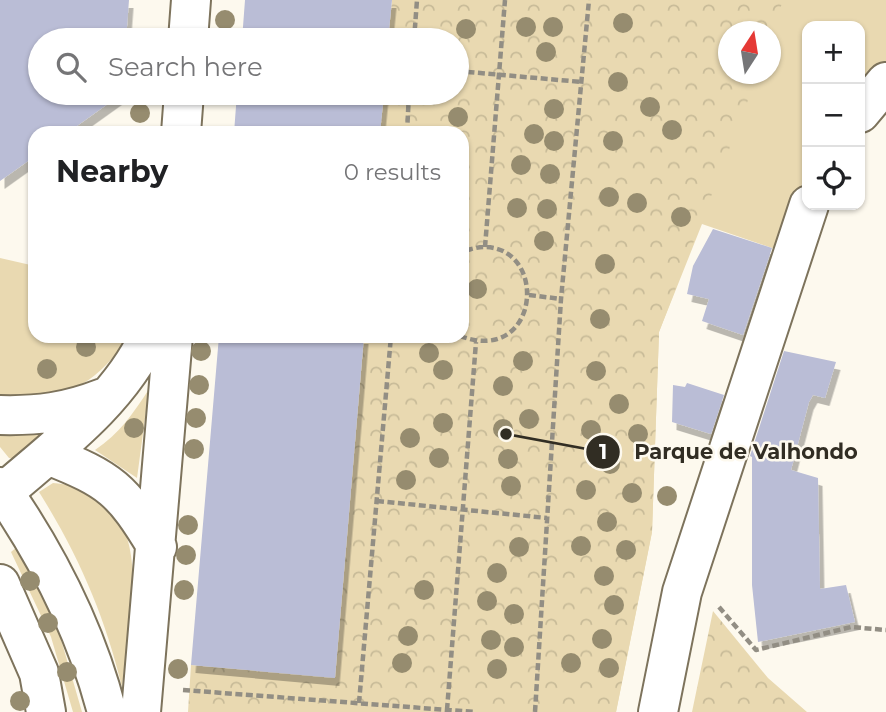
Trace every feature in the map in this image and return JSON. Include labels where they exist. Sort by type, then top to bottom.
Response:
[{"type":"street","points":[[189,28],[191,0]]},
{"type":"street","points":[[865,108],[886,82]]},
{"type":"street","points":[[182,126],[183,105]]},
{"type":"street","points":[[658,712],[682,592],[807,210]]},
{"type":"street","points":[[107,712],[91,659],[61,586],[1,493],[48,456],[111,395],[134,368],[146,343]]},
{"type":"street","points":[[141,712],[172,343]]},
{"type":"street","points":[[0,415],[40,416],[72,410],[111,395]]},
{"type":"street","points":[[48,456],[95,474],[130,502],[157,547]]},
{"type":"street","points":[[0,583],[39,673],[46,712]]},
{"type":"path","points":[[415,28],[417,0]]},
{"type":"path","points":[[485,247],[505,0]]},
{"type":"path","points":[[536,712],[561,299],[589,0]]},
{"type":"path","points":[[469,72],[582,82]]},
{"type":"path","points":[[408,126],[409,105]]},
{"type":"path","points":[[469,250],[485,247],[507,255],[523,271],[529,295],[525,313],[514,330],[496,341],[476,342],[469,339]]},
{"type":"path","points":[[529,295],[561,299]]},
{"type":"path","points":[[447,710],[476,342]]},
{"type":"path","points":[[359,703],[390,343]]},
{"type":"path","points":[[377,502],[547,519]]},
{"type":"path","points":[[714,600],[756,650],[851,627],[886,630]]},
{"type":"path","points":[[179,690],[475,712]]},
{"type":"green space","points":[[392,0],[783,0],[776,21],[718,21],[718,84],[754,84],[659,332],[652,532],[616,712],[188,712],[191,665],[335,677],[363,343],[469,343],[469,126],[381,126],[383,105],[469,105],[469,28],[389,28]]},
{"type":"green space","points":[[608,0],[886,0],[886,64],[865,81],[865,21],[802,21],[802,184],[775,249],[702,224],[659,332],[652,532],[616,712]]},
{"type":"green space","points":[[0,258],[28,264],[28,343],[124,343],[103,368],[75,388],[42,396],[0,396]]},
{"type":"green space","points":[[149,389],[137,478],[95,450],[125,423]]},
{"type":"green space","points":[[52,433],[17,459],[9,458],[0,447],[0,434]]},
{"type":"green space","points":[[53,483],[88,492],[111,509],[125,532],[132,561],[133,593],[122,687],[89,586],[39,492]]},
{"type":"green space","points":[[18,546],[58,629],[82,712],[73,712],[51,637],[11,552]]},
{"type":"green space","points":[[713,611],[768,678],[807,712],[692,712]]},
{"type":"building","points":[[0,0],[129,0],[127,28],[28,28],[28,105],[106,105],[77,126],[28,126],[28,161],[0,181]]},
{"type":"building","points":[[245,0],[392,0],[389,28],[243,28]]},
{"type":"building","points":[[236,105],[383,105],[381,126],[235,126]]},
{"type":"building","points":[[713,229],[772,248],[743,335],[702,321],[709,299],[687,294],[693,266]]},
{"type":"building","points":[[218,343],[363,343],[335,678],[191,665]]},
{"type":"building","points":[[784,351],[836,362],[825,398],[813,395],[809,402],[791,470],[818,478],[820,589],[846,585],[855,622],[758,642],[752,585],[750,456]]},
{"type":"building","points":[[687,383],[724,395],[711,434],[672,422],[673,385],[685,387]]},
{"type":"place","name":"Parque de Valhondo","points":[[506,434]]}]
